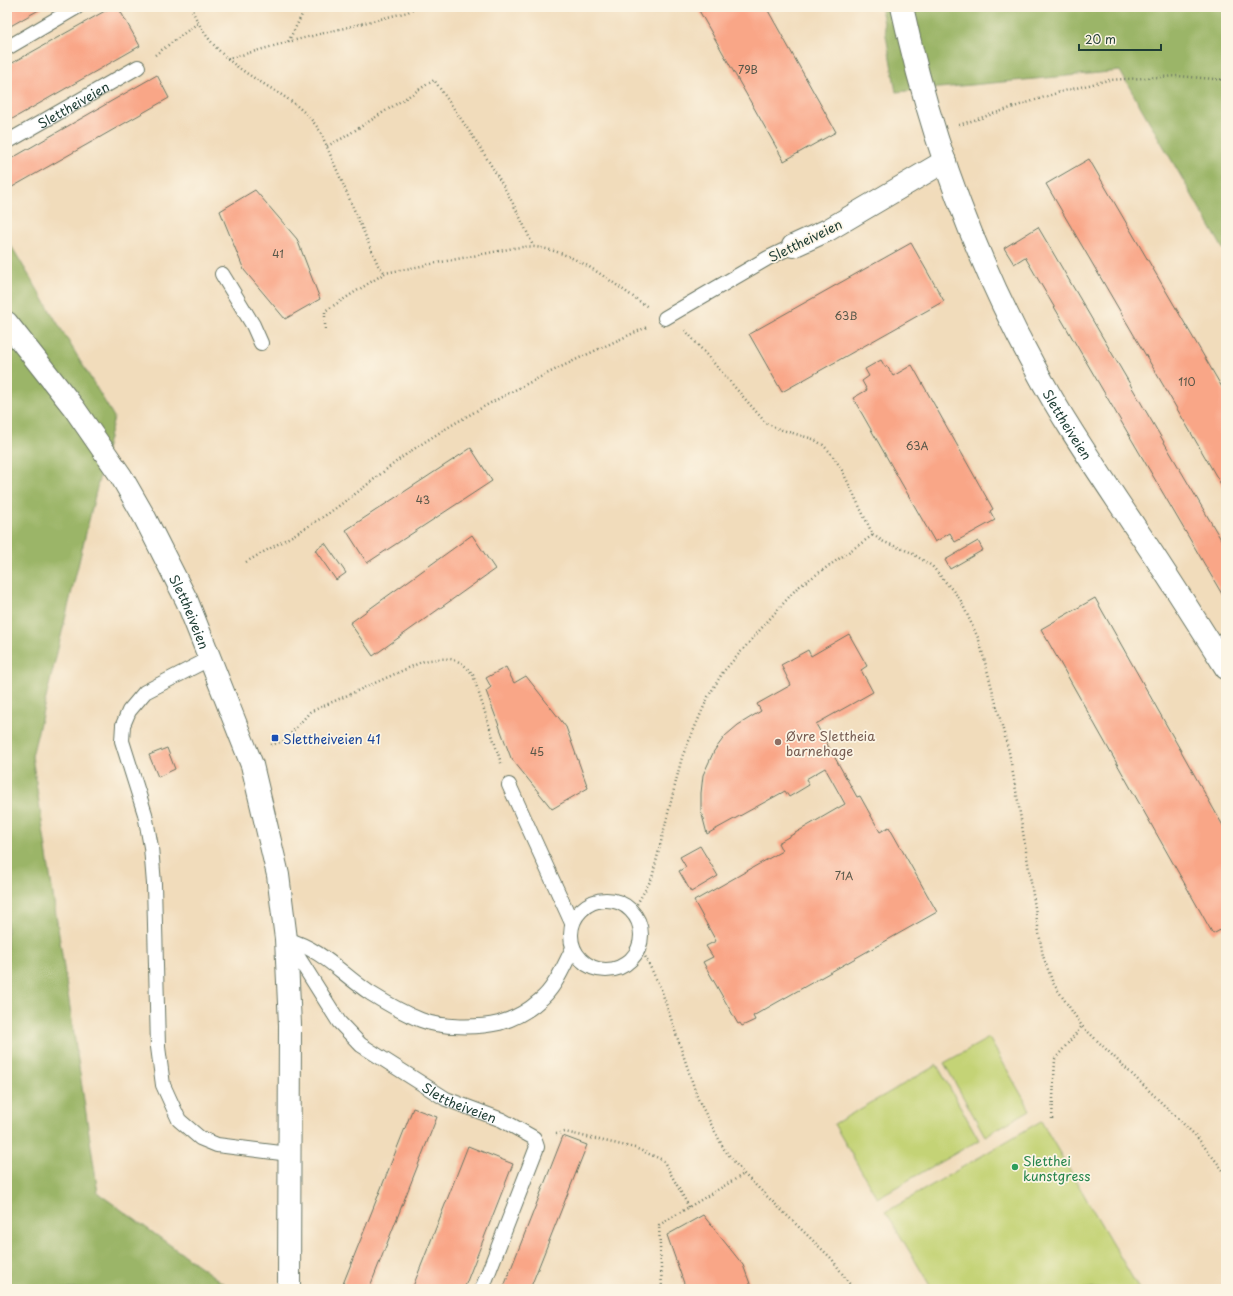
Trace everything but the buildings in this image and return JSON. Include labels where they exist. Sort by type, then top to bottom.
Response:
[{"type":"street","name":"Slettheiveien","points":[[902,7],[922,89],[945,161],[966,223],[998,296],[1034,367],[1098,472],[1226,668]]},
{"type":"street","name":"Slettheiveien","points":[[793,246],[828,230],[945,161]]},
{"type":"street","name":"Slettheiveien","points":[[7,323],[74,408],[121,476],[145,518],[187,601],[248,753],[278,875],[286,938],[290,1025],[289,1289]]},
{"type":"lane","points":[[7,48],[77,7]]},
{"type":"lane","name":"Slettheiveien","points":[[7,142],[138,67]]},
{"type":"lane","name":"Slettheiveien","points":[[665,318],[768,258],[793,246]]},
{"type":"lane","points":[[222,274],[253,324],[261,343]]},
{"type":"lane","points":[[211,658],[145,692],[129,711],[123,725],[122,741],[145,814],[151,847],[154,884],[158,1047],[162,1085],[179,1120],[200,1138],[217,1145],[289,1154]]},
{"type":"lane","points":[[509,785],[572,923]]},
{"type":"lane","points":[[611,899],[623,903],[633,911],[639,921],[642,934],[640,946],[634,957],[625,965],[613,970],[601,970],[590,966],[580,958],[573,948],[570,936],[572,923],[578,912],[588,904],[599,900],[611,899]]},
{"type":"lane","points":[[286,938],[305,944],[326,958],[369,992],[393,1007],[422,1020],[446,1025],[473,1026],[499,1023],[519,1015],[540,1001],[552,986],[573,948]]},
{"type":"lane","name":"Slettheiveien","points":[[286,938],[339,1022],[361,1045],[446,1099],[502,1120],[534,1138]]},
{"type":"lane","points":[[482,1289],[537,1148],[534,1138]]},
{"type":"path","points":[[191,7],[198,23],[214,46],[227,59],[299,106],[315,123],[327,146],[372,253],[378,265],[385,273]]},
{"type":"path","points":[[288,42],[306,7]]},
{"type":"path","points":[[227,59],[408,12],[416,7]]},
{"type":"path","points":[[138,67],[198,23]]},
{"type":"path","points":[[936,132],[1060,92],[1109,80],[1178,76],[1226,80]]},
{"type":"path","points":[[327,146],[343,138],[434,80],[476,139],[519,212],[533,246]]},
{"type":"path","points":[[325,329],[325,311],[385,273],[514,248],[533,246],[557,252],[597,272],[665,318],[680,326],[690,335],[766,423],[779,429],[813,439],[829,451],[840,468],[874,535],[884,542],[910,552],[932,566],[960,598],[980,640],[1009,752],[1044,956],[1054,983],[1082,1026],[1196,1136],[1226,1174]]},
{"type":"path","points":[[246,562],[317,521],[344,503],[411,451],[484,407],[595,350],[665,318]]},
{"type":"path","points":[[633,911],[652,878],[682,757],[708,697],[723,672],[797,588],[874,535]]},
{"type":"path","points":[[248,753],[284,741],[310,712],[398,671],[424,661],[440,658],[449,659],[465,665],[473,675],[498,755]]},
{"type":"path","points":[[640,946],[661,989],[698,1099],[724,1149],[744,1174],[832,1259],[853,1289]]},
{"type":"path","points":[[1052,1119],[1055,1059],[1082,1026]]},
{"type":"path","points":[[534,1138],[565,1132],[635,1148],[663,1160],[689,1207]]},
{"type":"path","points":[[662,1289],[659,1225],[744,1174]]},
{"type":"green space","points":[[881,7],[1226,7],[1226,254],[1120,71],[896,92]]},
{"type":"green space","points":[[7,239],[114,417],[32,756],[98,1193],[231,1289],[7,1289]]},
{"type":"green space","points":[[989,1038],[1030,1110],[985,1136],[944,1063]]},
{"type":"green space","points":[[937,1065],[979,1140],[877,1198],[834,1124]]},
{"type":"green space","name":"Sletthei kunstgress","points":[[1041,1121],[1139,1289],[932,1289],[886,1212]]},
{"type":"place","name":"Slettheiveien 41","points":[[275,738]]},
{"type":"place","name":"Øvre Slettheia barnehage","points":[[778,742]]},
{"type":"place","name":"Sletthei kunstgress","points":[[1015,1167]]}]
